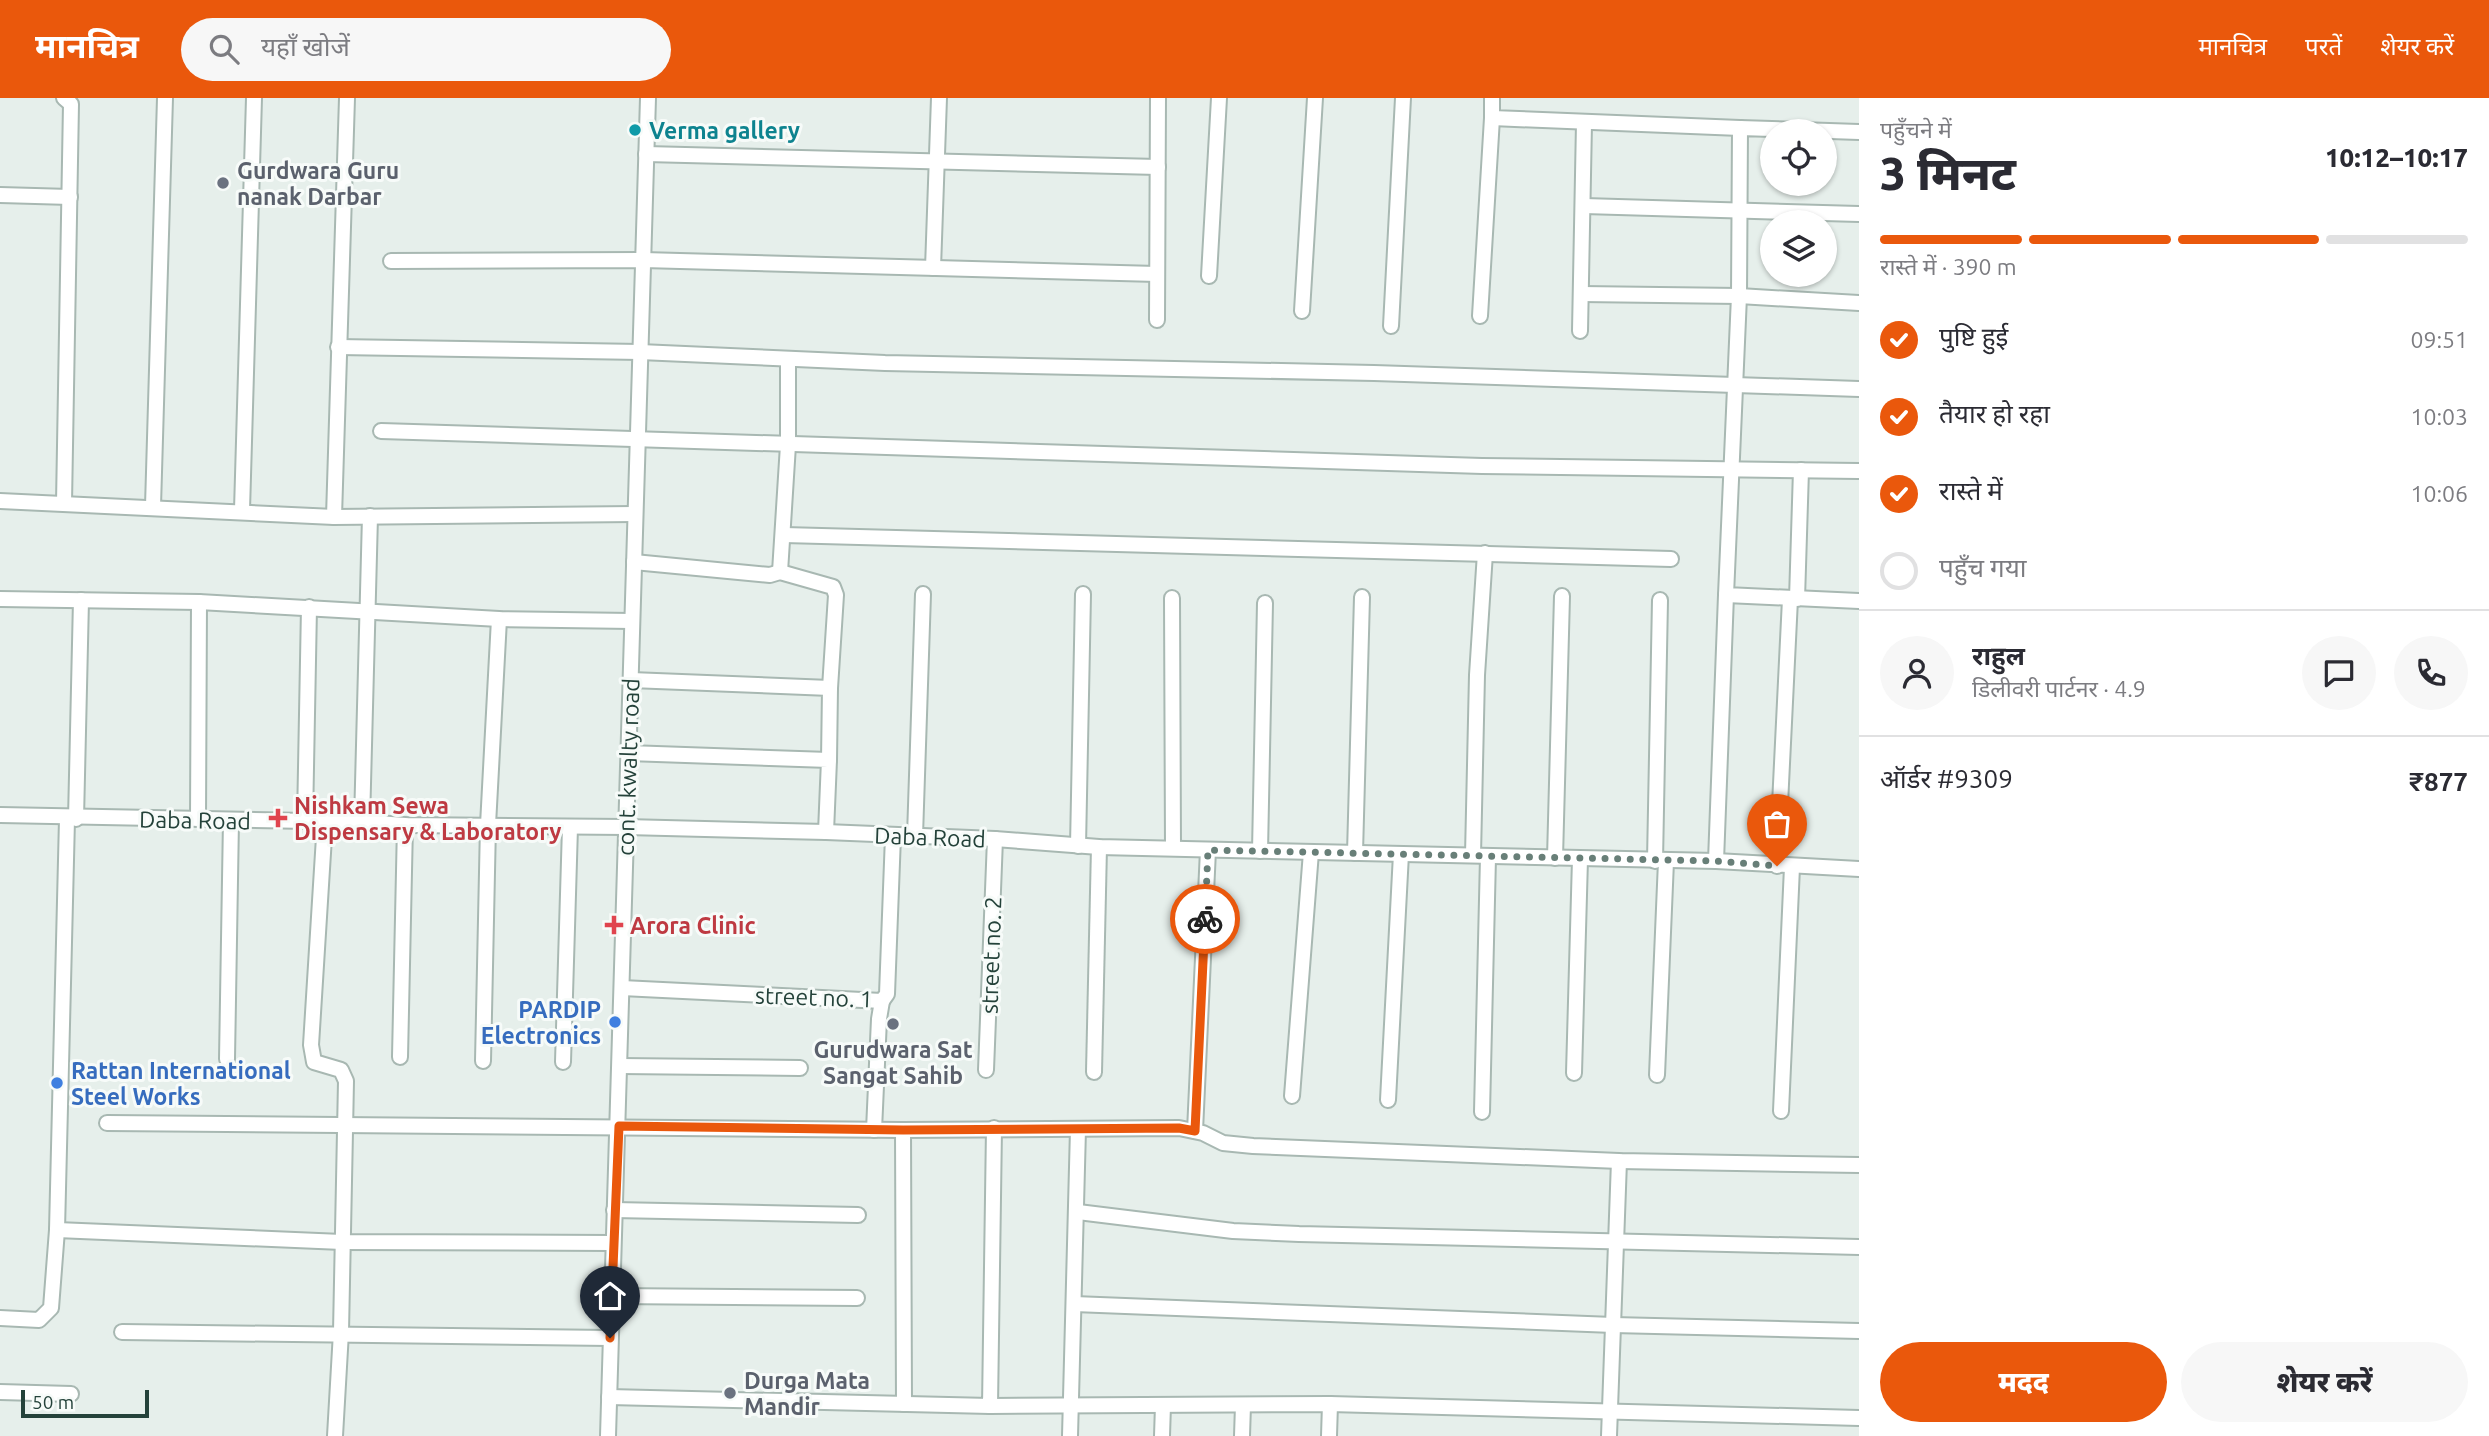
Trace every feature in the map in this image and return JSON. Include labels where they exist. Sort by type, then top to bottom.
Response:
[{"type":"street","points":[[64,98],[71,104],[64,503]]},
{"type":"street","points":[[153,506],[165,98]]},
{"type":"street","points":[[242,510],[254,98]]},
{"type":"street","points":[[334,516],[347,98]]},
{"type":"street","name":"cont. kwalty road","points":[[608,1436],[648,98]]},
{"type":"street","points":[[933,268],[939,98]]},
{"type":"street","points":[[1157,320],[1158,98]]},
{"type":"street","points":[[1209,276],[1219,98]]},
{"type":"street","points":[[1302,311],[1315,98]]},
{"type":"street","points":[[1391,326],[1403,98]]},
{"type":"street","points":[[1480,316],[1492,98]]},
{"type":"street","points":[[1492,118],[1859,132]]},
{"type":"street","points":[[1580,331],[1584,122]]},
{"type":"street","points":[[1716,861],[1739,296],[1740,128]]},
{"type":"street","points":[[646,155],[1158,167]]},
{"type":"street","points":[[0,195],[70,197]]},
{"type":"street","points":[[1584,206],[1738,208],[1859,214]]},
{"type":"street","points":[[391,261],[643,260],[1157,274]]},
{"type":"street","points":[[1581,294],[1739,296],[1859,303]]},
{"type":"street","points":[[338,347],[640,352],[788,360],[1859,389]]},
{"type":"street","points":[[780,572],[788,445],[788,360]]},
{"type":"street","points":[[381,431],[1482,466],[1859,471]]},
{"type":"street","points":[[1777,866],[1801,470]]},
{"type":"street","points":[[0,501],[334,516],[635,514]]},
{"type":"street","points":[[362,822],[370,516]]},
{"type":"street","points":[[784,535],[1671,559]]},
{"type":"street","points":[[1482,1112],[1478,675],[1485,553]]},
{"type":"street","points":[[634,562],[771,575],[780,572],[829,585],[835,591],[825,832]]},
{"type":"street","points":[[915,836],[923,594]]},
{"type":"street","points":[[1078,846],[1083,594]]},
{"type":"street","points":[[1726,595],[1859,601]]},
{"type":"street","points":[[1555,858],[1562,596]]},
{"type":"street","points":[[1355,853],[1362,597]]},
{"type":"street","points":[[1172,598],[1173,848]]},
{"type":"street","points":[[0,599],[198,602],[499,619],[632,621]]},
{"type":"street","points":[[0,1318],[39,1320],[46,1317],[51,1308],[57,1230],[81,600]]},
{"type":"street","points":[[1657,1075],[1660,600]]},
{"type":"street","points":[[198,602],[198,819]]},
{"type":"street","points":[[1260,851],[1265,603]]},
{"type":"street","points":[[305,821],[309,607]]},
{"type":"street","points":[[483,1061],[488,825],[499,619]]},
{"type":"street","points":[[631,680],[830,688]]},
{"type":"street","points":[[628,752],[829,760]]},
{"type":"street","name":"Daba Road","points":[[0,815],[71,819],[325,821],[405,825],[825,832],[995,839],[1099,848],[1716,861],[1859,869]]},
{"type":"street","points":[[227,1059],[231,820]]},
{"type":"street","points":[[325,821],[312,1054],[317,1065],[337,1068],[344,1074],[341,1332],[335,1436]]},
{"type":"street","points":[[400,1057],[405,825]]},
{"type":"street","points":[[563,1062],[570,827]]},
{"type":"street","name":"street no. 1","points":[[621,989],[882,1001],[887,994],[893,836]]},
{"type":"street","name":"street no. 2","points":[[986,1070],[995,839]]},
{"type":"street","points":[[1094,1072],[1099,848]]},
{"type":"street","points":[[1195,1131],[1208,850]]},
{"type":"street","points":[[1292,1096],[1311,852]]},
{"type":"street","points":[[1388,1100],[1401,854]]},
{"type":"street","points":[[1574,1073],[1580,859]]},
{"type":"street","points":[[1782,1111],[1792,867]]},
{"type":"street","points":[[874,1130],[882,1001]]},
{"type":"street","points":[[620,1066],[800,1068]]},
{"type":"street","points":[[107,1123],[1195,1131],[1233,1145],[1619,1161],[1859,1165]]},
{"type":"street","points":[[990,1406],[994,1128]]},
{"type":"street","points":[[1070,1436],[1078,1212],[1078,1129]]},
{"type":"street","points":[[903,1130],[904,1404]]},
{"type":"street","points":[[1609,1436],[1619,1161]]},
{"type":"street","points":[[614,1210],[858,1215]]},
{"type":"street","points":[[1078,1212],[1233,1231],[1298,1234],[1859,1247]]},
{"type":"street","points":[[57,1230],[342,1242],[612,1242]]},
{"type":"street","points":[[611,1296],[856,1298]]},
{"type":"street","points":[[1074,1304],[1612,1325],[1859,1331]]},
{"type":"street","points":[[122,1332],[341,1332],[610,1338]]},
{"type":"street","points":[[0,1392],[71,1394]]},
{"type":"street","points":[[609,1397],[990,1406],[1330,1404],[1859,1418]]},
{"type":"street","points":[[1329,1436],[1330,1404]]},
{"type":"street","points":[[1162,1436],[1163,1405]]},
{"type":"street","points":[[1242,1436],[1243,1405]]},
{"type":"way so far","points":[[1205,919],[1208,850],[1716,861],[1777,866]]},
{"type":"place","name":"Verma gallery","points":[[635,130]]},
{"type":"place","name":"Gurdwara Guru nanak Darbar","points":[[223,183]]},
{"type":"place","name":"Nishkam Sewa Dispensary & Laboratory","points":[[278,818]]},
{"type":"place","name":"Arora Clinic","points":[[614,925]]},
{"type":"place","name":"PARDIP Electronics","points":[[615,1022]]},
{"type":"place","name":"Gurudwara Sat Sangat Sahib","points":[[893,1024]]},
{"type":"place","name":"Rattan International Steel Works","points":[[57,1083]]},
{"type":"place","name":"Durga Mata Mandir","points":[[730,1393]]},
{"type":"route","points":[[610,1338],[619,1126],[903,1130],[1179,1128],[1195,1131],[1205,919]]}]
